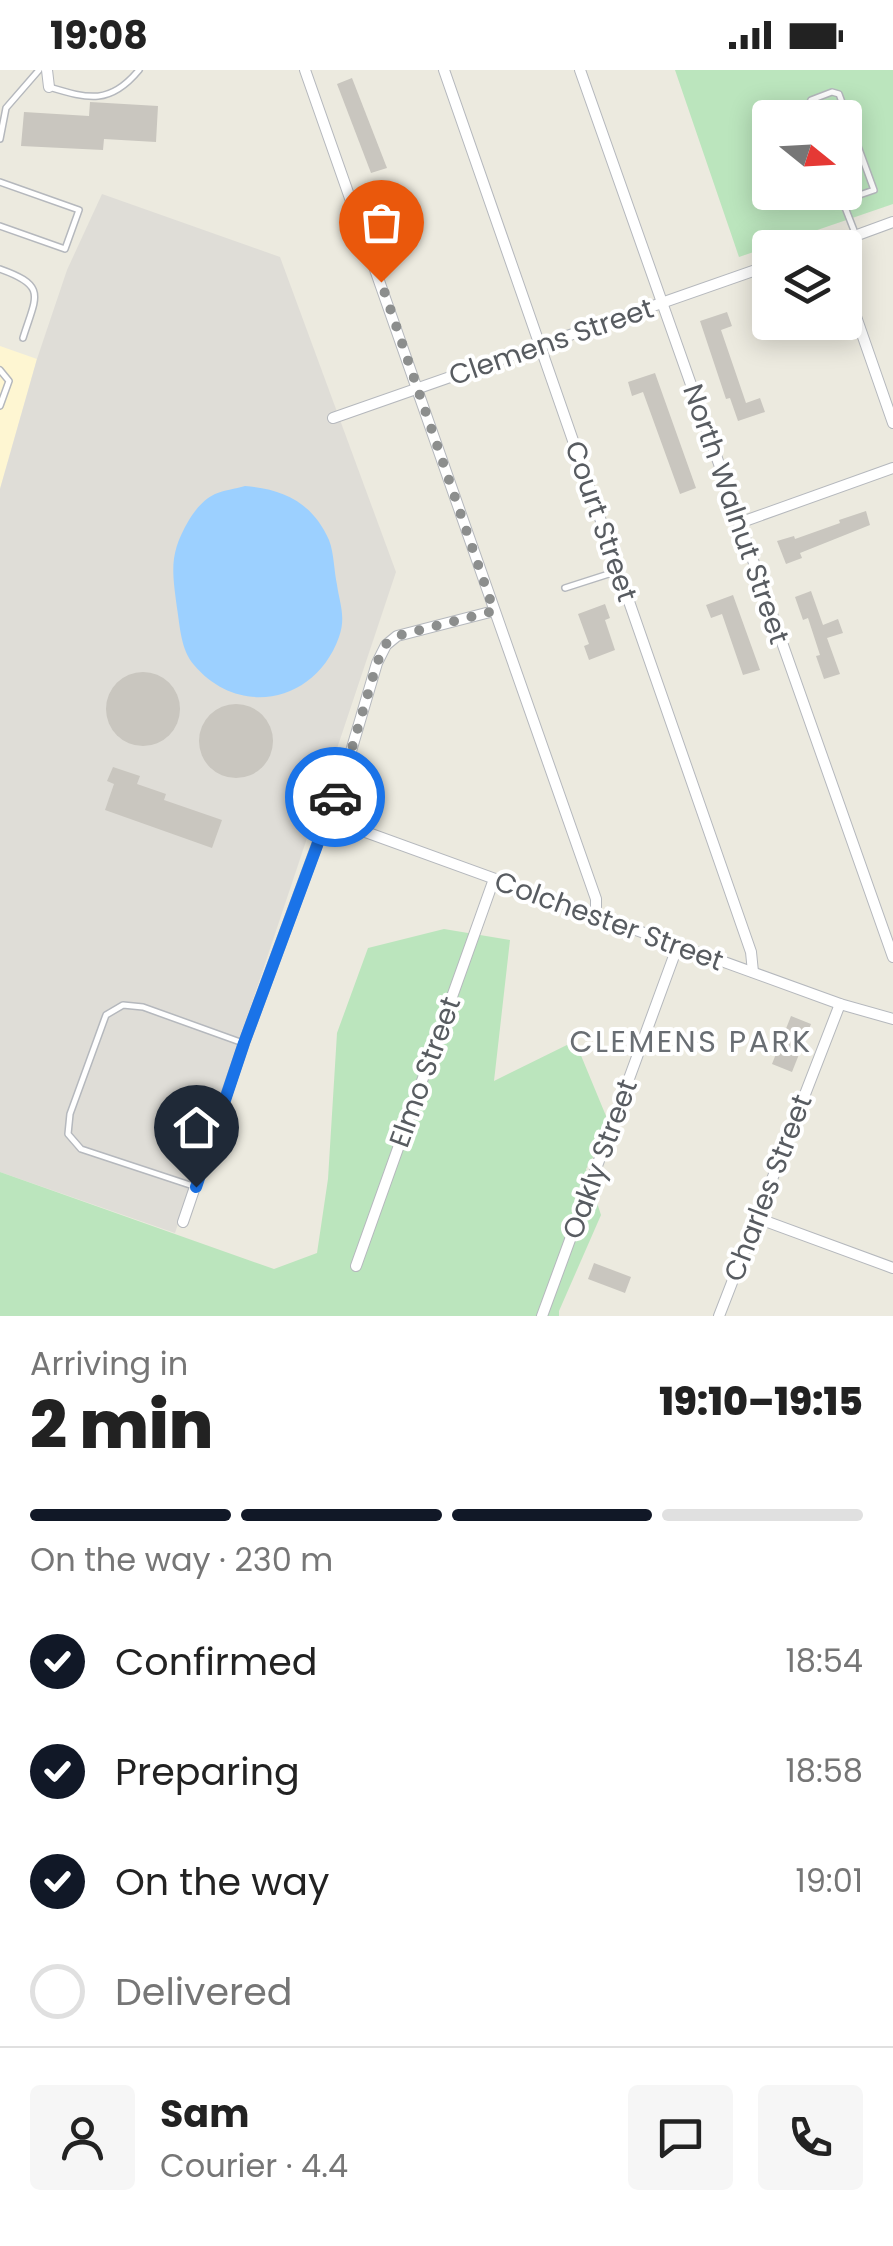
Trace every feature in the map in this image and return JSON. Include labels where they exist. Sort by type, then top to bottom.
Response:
[{"type":"street","points":[[46,70],[49,88]]},
{"type":"street","points":[[305,70],[596,899],[596,915]]},
{"type":"street","name":"Court Street","points":[[444,70],[751,952],[752,972]]},
{"type":"street","name":"North Walnut Street","points":[[580,70],[893,957]]},
{"type":"street","points":[[862,234],[893,222]]},
{"type":"street","name":"Clemens Street","points":[[333,418],[752,272]]},
{"type":"street","points":[[862,334],[893,423]]},
{"type":"street","points":[[739,523],[893,468]]},
{"type":"street","points":[[183,1222],[386,644],[397,636],[494,611]]},
{"type":"street","name":"Colchester Street","points":[[327,818],[893,1020]]},
{"type":"street","name":"Elmo Street","points":[[356,1266],[494,879]]},
{"type":"street","name":"Oakly Street","points":[[542,1316],[678,946]]},
{"type":"street","name":"Charles Street","points":[[718,1316],[840,1004]]},
{"type":"street","points":[[757,1218],[893,1268]]},
{"type":"lane","points":[[0,139],[6,108],[38,70]]},
{"type":"lane","points":[[49,88],[103,97],[117,92],[137,73],[127,70]]},
{"type":"lane","points":[[811,100],[832,92],[839,94],[841,100]]},
{"type":"lane","points":[[862,157],[874,190],[862,194]]},
{"type":"lane","points":[[0,182],[79,210],[65,249],[0,226]]},
{"type":"lane","points":[[0,269],[23,277],[35,293],[23,338]]},
{"type":"lane","points":[[0,370],[9,381],[0,406]]},
{"type":"lane","points":[[564,588],[618,570]]},
{"type":"lane","points":[[196,1187],[82,1149],[68,1134],[70,1114],[106,1015],[123,1005],[142,1007],[244,1043]]},
{"type":"shaded area","points":[[102,194],[280,257],[396,572],[175,1233],[0,1172],[0,489],[67,270]]},
{"type":"shaded area","points":[[0,346],[37,359],[0,489]]},
{"type":"green space","points":[[675,70],[893,70],[893,204],[817,230],[752,230],[752,253],[739,257]]},
{"type":"green space","points":[[444,929],[510,940],[494,1081],[575,1041],[611,1128],[586,1169],[601,1215],[559,1316],[0,1316],[0,1172],[274,1269],[317,1253],[328,1179],[337,1033],[368,948]]},
{"type":"water","points":[[245,486],[284,494],[314,516],[331,545],[342,611],[339,637],[328,659],[295,689],[275,696],[233,693],[212,682],[190,659],[179,623],[174,562],[183,532],[207,499]]},
{"type":"building","points":[[352,78],[387,168],[371,173],[337,84]]},
{"type":"building","points":[[90,102],[158,106],[156,142],[104,139],[103,150],[21,146],[24,112],[89,116]]},
{"type":"building","points":[[727,312],[732,326],[721,330],[746,403],[760,398],[765,412],[738,421],[730,398],[726,399],[700,321]]},
{"type":"building","points":[[655,373],[696,488],[680,494],[643,392],[632,396],[628,382]]},
{"type":"building","points":[[866,511],[870,525],[800,553],[802,558],[786,564],[777,541],[794,536],[795,539]]},
{"type":"building","points":[[811,591],[823,625],[838,619],[843,633],[827,638],[840,674],[824,679],[808,618],[803,620],[795,597]]},
{"type":"building","points":[[733,595],[760,670],[743,675],[722,614],[711,618],[706,605]]},
{"type":"building","points":[[605,604],[610,618],[605,620],[615,650],[589,660],[584,646],[589,644],[578,614]]},
{"type":"building","points":[[143,672],[169,683],[180,709],[169,735],[143,746],[117,735],[106,709],[117,683]]},
{"type":"building","points":[[236,704],[262,715],[273,741],[262,767],[236,778],[210,767],[199,741],[210,715]]},
{"type":"building","points":[[113,767],[140,776],[137,784],[166,794],[164,800],[222,820],[212,848],[105,810],[114,784],[107,781]]},
{"type":"building","points":[[791,1016],[811,1024],[792,1072],[772,1064]]},
{"type":"building","points":[[594,1263],[631,1277],[625,1293],[588,1279]]},
{"type":"way so far","points":[[335,797],[386,644],[397,636],[494,611],[381,282]]},
{"type":"district","name":"CLEMENS PARK","points":[[691,1041]]},
{"type":"route","points":[[196,1187],[244,1043],[335,797]]}]
